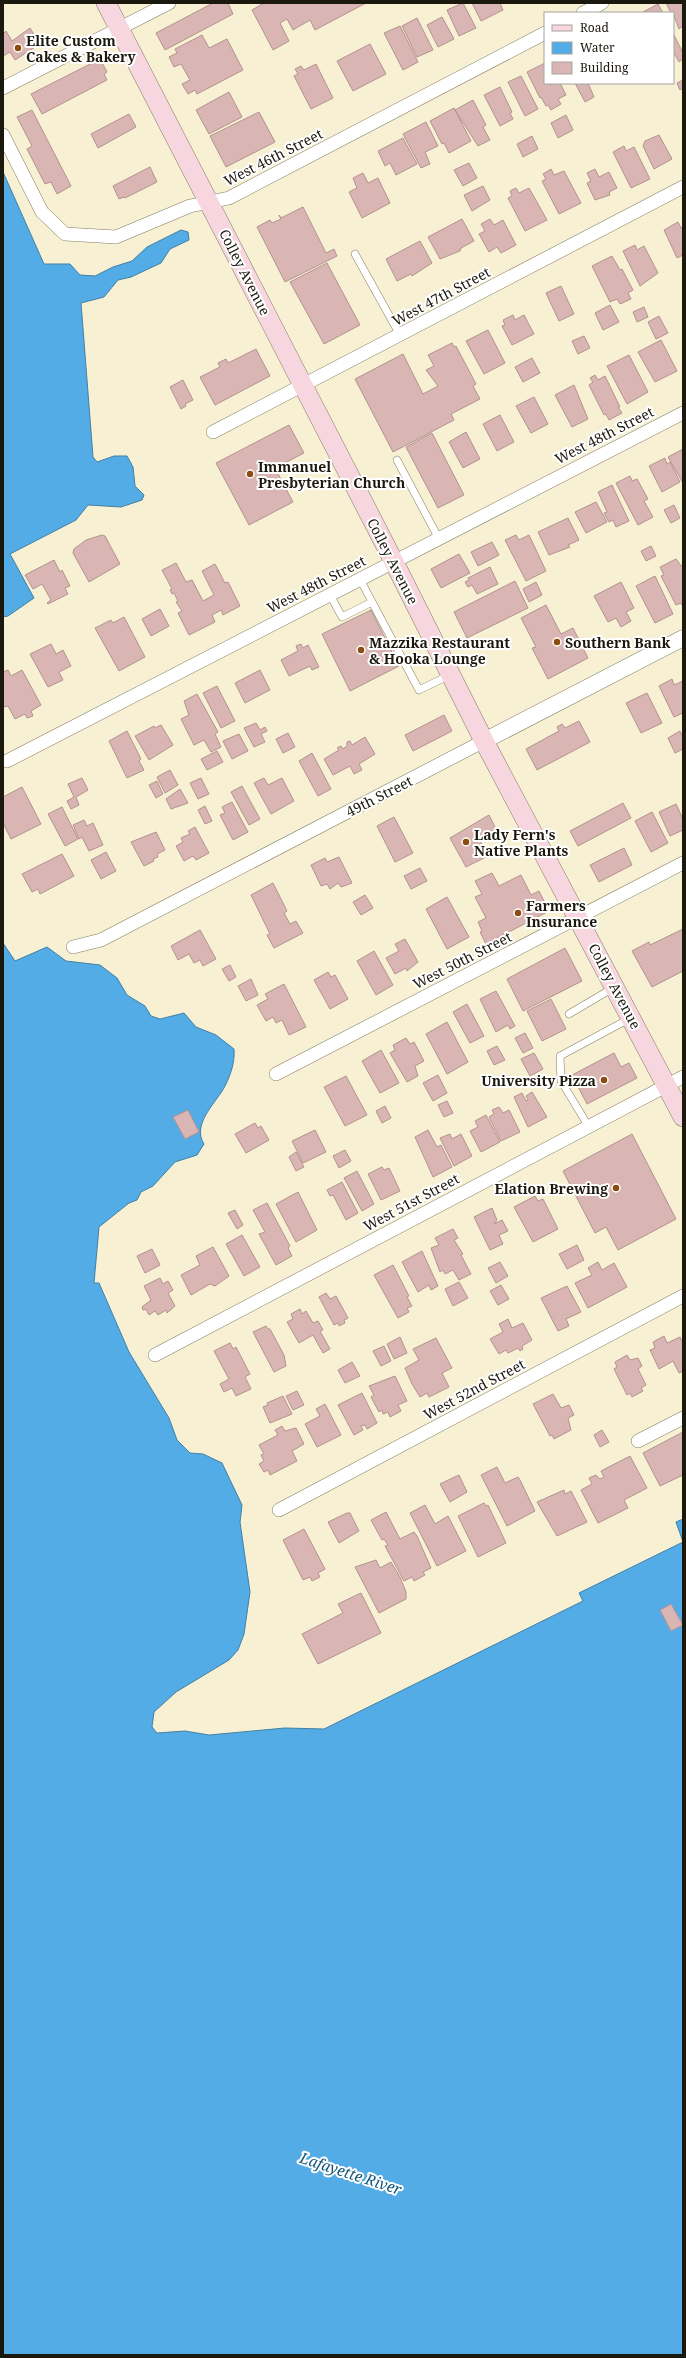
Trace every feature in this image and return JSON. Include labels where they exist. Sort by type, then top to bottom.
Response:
[{"type":"main road","name":"Colley Avenue","points":[[106,3],[210,202],[484,741],[631,1018],[675,1082],[683,1117]]},
{"type":"street","points":[[3,88],[169,3]]},
{"type":"street","points":[[585,12],[602,3]]},
{"type":"street","name":"West 46th Street","points":[[3,135],[42,212],[65,234],[116,237],[190,206],[229,198],[544,34]]},
{"type":"street","name":"West 47th Street","points":[[213,432],[683,187]]},
{"type":"street","name":"West 48th Street","points":[[7,761],[683,413]]},
{"type":"street","name":"49th Street","points":[[73,947],[101,940],[683,638]]},
{"type":"street","name":"West 50th Street","points":[[276,1074],[683,863]]},
{"type":"street","name":"West 51st Street","points":[[155,1355],[675,1082]]},
{"type":"street","name":"West 52nd Street","points":[[279,1510],[683,1296]]},
{"type":"street","points":[[638,1441],[683,1418]]},
{"type":"lane","points":[[355,254],[400,335]]},
{"type":"lane","points":[[398,460],[439,539]]},
{"type":"lane","points":[[360,579],[419,690],[451,674]]},
{"type":"lane","points":[[330,595],[342,617],[372,602]]},
{"type":"lane","points":[[569,1014],[615,987]]},
{"type":"lane","points":[[589,1127],[561,1081],[560,1056],[631,1018]]},
{"type":"water","points":[[3,172],[44,264],[70,264],[80,275],[95,276],[113,267],[132,261],[147,247],[181,230],[188,232],[189,240],[170,249],[161,263],[131,277],[118,280],[104,297],[81,303],[93,457],[97,462],[114,456],[127,456],[133,467],[135,486],[144,495],[142,500],[121,507],[88,505],[76,520],[10,554],[34,598],[8,616],[3,617]]},
{"type":"water","name":"Lafayette River","points":[[3,943],[15,961],[47,947],[66,961],[100,965],[117,978],[127,995],[145,1006],[151,1016],[160,1019],[184,1013],[196,1027],[216,1035],[234,1049],[231,1072],[221,1092],[203,1121],[201,1136],[204,1144],[197,1155],[175,1162],[153,1186],[141,1192],[137,1200],[129,1203],[99,1227],[94,1283],[99,1283],[129,1352],[169,1418],[177,1440],[190,1453],[203,1454],[222,1463],[242,1505],[240,1522],[250,1592],[244,1634],[238,1650],[229,1660],[176,1692],[154,1712],[152,1727],[157,1733],[185,1731],[209,1735],[285,1728],[324,1729],[583,1601],[579,1593],[683,1542],[683,2355],[3,2355]]},
{"type":"water","points":[[683,1519],[683,1542],[676,1522]]},
{"type":"building","points":[[213,3],[228,3],[233,14],[165,50],[156,33]]},
{"type":"building","points":[[264,3],[366,3],[315,30],[310,20],[293,30],[287,19],[280,23],[289,41],[273,50],[252,10]]},
{"type":"building","points":[[463,3],[476,28],[459,36],[447,10]]},
{"type":"building","points":[[472,3],[500,3],[503,10],[481,21]]},
{"type":"building","points":[[666,3],[683,3],[683,26],[679,29],[674,12],[670,12]]},
{"type":"building","points":[[658,4],[662,12],[643,12]]},
{"type":"building","points":[[442,17],[454,39],[438,47],[427,25]]},
{"type":"building","points":[[417,18],[433,50],[417,57],[402,26]]},
{"type":"building","points":[[400,26],[418,62],[403,70],[384,33]]},
{"type":"building","name":"Elite Custom Cakes & Bakery","points":[[30,28],[40,44],[15,60],[10,52],[3,56],[3,34],[6,31],[12,41]]},
{"type":"building","points":[[202,35],[209,48],[227,39],[243,70],[197,94],[195,90],[188,94],[182,84],[190,80],[181,64],[174,67],[169,57],[177,53],[175,49]]},
{"type":"building","points":[[674,35],[683,53],[683,59],[679,62],[674,53]]},
{"type":"building","points":[[370,44],[386,74],[353,91],[337,61]]},
{"type":"building","points":[[100,59],[107,72],[104,74],[107,80],[42,114],[31,94]]},
{"type":"building","points":[[316,64],[333,98],[311,109],[294,76],[298,74],[295,69],[301,66],[304,70]]},
{"type":"building","points":[[544,64],[544,84],[560,84],[566,95],[558,99],[561,104],[551,110],[548,105],[546,106],[541,97],[540,98],[527,72]]},
{"type":"building","points":[[521,76],[538,109],[525,116],[508,82]]},
{"type":"building","points":[[683,80],[683,88],[680,90],[677,83]]},
{"type":"building","points":[[576,84],[588,84],[594,97],[585,102]]},
{"type":"building","points":[[500,87],[512,112],[510,113],[513,119],[500,126],[484,95]]},
{"type":"building","points":[[229,92],[242,117],[209,134],[196,110]]},
{"type":"building","points":[[473,100],[486,125],[483,127],[490,140],[478,146],[455,110]]},
{"type":"building","points":[[454,108],[471,141],[449,153],[444,143],[442,144],[430,121]]},
{"type":"building","points":[[32,110],[71,186],[57,194],[51,182],[45,184],[27,149],[32,146],[17,117]]},
{"type":"building","points":[[259,112],[275,142],[226,167],[210,136]]},
{"type":"building","points":[[129,114],[136,127],[98,148],[91,134]]},
{"type":"building","points":[[566,115],[573,130],[558,138],[551,123]]},
{"type":"building","points":[[426,122],[438,146],[425,152],[430,164],[421,168],[403,134]]},
{"type":"building","points":[[659,135],[672,159],[654,169],[643,146],[645,141]]},
{"type":"building","points":[[532,136],[538,149],[523,157],[517,144]]},
{"type":"building","points":[[403,138],[417,164],[396,175],[390,163],[385,166],[378,151]]},
{"type":"building","points":[[624,146],[626,151],[634,147],[650,179],[631,188],[613,152]]},
{"type":"building","points":[[469,163],[477,178],[463,186],[454,170]]},
{"type":"building","points":[[150,167],[157,182],[125,198],[119,199],[113,186]]},
{"type":"building","points":[[551,169],[554,175],[564,171],[581,203],[559,214],[542,181],[546,179],[543,174]]},
{"type":"building","points":[[595,169],[599,177],[609,172],[617,188],[609,192],[610,195],[595,200],[587,183],[591,181],[587,173]]},
{"type":"building","points":[[363,173],[368,183],[378,178],[390,203],[362,218],[349,192],[357,188],[353,178]]},
{"type":"building","points":[[483,186],[490,200],[472,211],[464,195]]},
{"type":"building","points":[[516,188],[519,193],[529,188],[547,220],[525,231],[508,198],[512,196],[510,191]]},
{"type":"building","points":[[303,207],[326,253],[334,249],[337,256],[285,282],[257,227],[270,220],[272,223],[281,219],[279,215],[281,218]]},
{"type":"building","points":[[462,219],[474,241],[461,248],[460,251],[440,259],[428,237]]},
{"type":"building","points":[[490,219],[494,225],[503,220],[516,245],[501,253],[497,247],[489,252],[479,234],[485,231],[481,224]]},
{"type":"building","points":[[678,222],[681,228],[683,227],[683,255],[677,258],[664,230]]},
{"type":"building","points":[[420,241],[432,263],[412,276],[411,274],[397,281],[386,259]]},
{"type":"building","points":[[635,245],[637,250],[644,246],[658,273],[640,286],[623,251]]},
{"type":"building","points":[[612,256],[620,270],[622,269],[633,290],[628,293],[631,299],[620,304],[617,299],[610,302],[592,266]]},
{"type":"building","points":[[327,263],[360,325],[324,344],[290,282]]},
{"type":"building","points":[[561,286],[574,314],[559,321],[546,293]]},
{"type":"building","points":[[610,305],[619,322],[603,330],[595,313]]},
{"type":"building","points":[[644,307],[648,317],[637,322],[633,312]]},
{"type":"building","points":[[513,315],[515,320],[524,315],[534,334],[512,345],[502,326],[505,325],[503,320]]},
{"type":"building","points":[[659,316],[668,333],[656,339],[648,322]]},
{"type":"building","points":[[488,330],[505,363],[484,374],[466,341]]},
{"type":"building","points":[[584,336],[590,348],[578,354],[572,341]]},
{"type":"building","points":[[661,340],[677,371],[655,382],[638,352]]},
{"type":"building","points":[[452,343],[454,347],[456,346],[476,384],[473,386],[480,399],[451,414],[454,420],[393,452],[355,379],[403,354],[423,394],[438,386],[426,370],[434,366],[428,355]]},
{"type":"building","points":[[256,349],[270,376],[215,405],[200,377],[220,367],[218,363],[226,359],[228,363]]},
{"type":"building","points":[[629,355],[648,392],[627,404],[607,366]]},
{"type":"building","points":[[532,358],[540,373],[523,382],[515,367]]},
{"type":"building","points":[[595,375],[598,380],[605,376],[622,413],[609,420],[606,414],[604,415],[589,385],[593,382],[590,378]]},
{"type":"building","points":[[183,380],[193,400],[185,404],[186,406],[181,409],[170,387]]},
{"type":"building","points":[[574,385],[588,419],[572,427],[555,395]]},
{"type":"building","points":[[534,397],[548,424],[531,433],[516,406]]},
{"type":"building","points":[[500,415],[514,442],[497,451],[483,424]]},
{"type":"building","name":"Immanuel Presbyterian Church","points":[[289,425],[304,453],[275,468],[293,502],[249,525],[216,463]]},
{"type":"building","points":[[466,432],[480,459],[463,468],[449,442]]},
{"type":"building","points":[[432,433],[464,495],[438,508],[406,447]]},
{"type":"building","points":[[683,449],[683,483],[668,457]]},
{"type":"building","points":[[665,458],[667,464],[670,462],[680,482],[662,492],[649,466]]},
{"type":"building","points":[[630,476],[632,481],[637,479],[648,499],[644,501],[653,517],[638,525],[616,483]]},
{"type":"building","points":[[612,485],[629,521],[616,527],[613,520],[609,522],[604,513],[607,512],[598,492]]},
{"type":"building","points":[[596,502],[607,522],[586,533],[575,512]]},
{"type":"building","points":[[674,505],[680,518],[671,523],[664,510]]},
{"type":"building","points":[[568,518],[579,540],[568,545],[570,547],[549,555],[538,532]]},
{"type":"building","points":[[102,535],[105,536],[120,564],[89,582],[73,553],[74,549],[86,540]]},
{"type":"building","points":[[516,535],[519,540],[529,535],[546,571],[526,581],[505,540]]},
{"type":"building","points":[[492,542],[499,555],[478,566],[471,552]]},
{"type":"building","points":[[651,546],[656,556],[646,561],[641,551]]},
{"type":"building","points":[[459,554],[470,573],[441,588],[431,569]]},
{"type":"building","points":[[676,559],[683,568],[683,607],[681,603],[676,605],[661,576],[664,575],[660,567]]},
{"type":"building","points":[[54,560],[60,572],[62,570],[70,586],[65,588],[68,594],[48,604],[47,603],[51,600],[42,584],[33,589],[25,575]]},
{"type":"building","points":[[176,563],[186,582],[192,580],[203,601],[214,595],[202,571],[215,564],[225,583],[228,582],[240,606],[223,615],[221,610],[212,615],[215,622],[189,635],[178,613],[182,611],[176,602],[178,601],[174,593],[172,594],[170,590],[172,589],[162,570]]},
{"type":"building","points":[[490,567],[498,584],[477,594],[472,585],[468,587],[465,582],[469,580],[468,578]]},
{"type":"building","points":[[655,576],[673,614],[655,623],[636,586]]},
{"type":"building","points":[[515,581],[528,608],[467,638],[454,612]]},
{"type":"building","points":[[536,582],[542,595],[529,602],[523,589]]},
{"type":"building","points":[[621,582],[634,608],[626,612],[631,621],[621,627],[616,618],[608,622],[594,596]]},
{"type":"building","name":"Southern Bank","points":[[546,605],[561,634],[573,628],[588,658],[548,679],[532,648],[536,647],[521,618]]},
{"type":"building","points":[[160,609],[169,626],[151,636],[142,619]]},
{"type":"building","name":"Mazzika Restaurant & Hooka Lounge","points":[[371,610],[399,666],[350,691],[322,634]]},
{"type":"building","points":[[124,617],[145,657],[119,671],[95,628],[111,620],[113,623]]},
{"type":"building","points":[[51,644],[56,654],[63,650],[71,666],[59,672],[63,680],[48,687],[30,654]]},
{"type":"building","points":[[301,644],[303,648],[308,645],[319,667],[312,670],[310,666],[289,676],[281,660],[298,651],[296,646]]},
{"type":"building","points":[[8,670],[11,676],[22,670],[41,705],[31,711],[33,716],[27,718],[25,714],[15,719],[8,706],[3,707],[3,672]]},
{"type":"building","points":[[260,670],[270,690],[245,703],[235,683]]},
{"type":"building","points":[[672,679],[674,685],[683,681],[683,713],[674,717],[659,686]]},
{"type":"building","points":[[217,686],[235,721],[221,728],[203,693]]},
{"type":"building","points":[[647,693],[662,723],[641,733],[626,703]]},
{"type":"building","points":[[197,694],[218,732],[215,734],[221,747],[211,752],[204,740],[194,745],[181,719],[189,715],[184,701]]},
{"type":"building","points":[[444,715],[452,731],[413,751],[405,735]]},
{"type":"building","points":[[579,721],[590,742],[537,770],[526,749],[559,731],[557,727],[562,724],[565,728]]},
{"type":"building","points":[[256,723],[260,730],[265,727],[267,731],[261,734],[265,742],[254,747],[244,728]]},
{"type":"building","points":[[161,725],[173,745],[149,760],[135,736],[154,726],[155,728]]},
{"type":"building","points":[[127,731],[141,759],[139,761],[144,770],[127,778],[109,741]]},
{"type":"building","points":[[680,731],[683,737],[683,749],[675,753],[668,738]]},
{"type":"building","points":[[288,733],[295,747],[283,753],[276,739]]},
{"type":"building","points":[[239,734],[248,751],[232,759],[223,741]]},
{"type":"building","points":[[365,737],[375,754],[359,764],[362,770],[354,774],[350,766],[333,775],[324,759],[339,750],[337,748],[341,746],[343,749],[347,746],[347,742],[350,741],[352,745]]},
{"type":"building","points":[[217,751],[223,762],[207,770],[201,759]]},
{"type":"building","points":[[312,753],[331,789],[318,796],[299,761]]},
{"type":"building","points":[[170,770],[178,785],[165,793],[157,777]]},
{"type":"building","points":[[82,778],[88,790],[76,797],[79,805],[71,809],[67,801],[74,797],[68,784]]},
{"type":"building","points":[[201,778],[209,794],[198,799],[190,783]]},
{"type":"building","points":[[264,778],[268,785],[282,778],[294,801],[271,814],[254,783]]},
{"type":"building","points":[[157,781],[163,794],[156,798],[149,785]]},
{"type":"building","points":[[242,786],[260,819],[249,825],[231,792]]},
{"type":"building","points":[[22,787],[41,824],[11,839],[3,823],[3,797]]},
{"type":"building","points":[[180,789],[188,803],[171,809],[166,799]]},
{"type":"building","points":[[232,802],[248,832],[233,840],[220,815],[225,813],[222,807]]},
{"type":"building","points":[[623,803],[631,818],[578,846],[570,831]]},
{"type":"building","points":[[676,804],[683,819],[683,830],[670,836],[659,812]]},
{"type":"building","points":[[205,806],[212,821],[205,824],[198,810]]},
{"type":"building","points":[[62,807],[78,839],[65,846],[48,814]]},
{"type":"building","points":[[652,812],[668,843],[651,852],[635,821]]},
{"type":"building","name":"Lady Fern's Native Plants","points":[[489,815],[496,829],[478,837],[488,856],[466,867],[450,838]]},
{"type":"building","points":[[394,817],[413,853],[395,862],[377,826]]},
{"type":"building","points":[[84,820],[87,826],[93,823],[103,845],[89,851],[82,837],[79,839],[73,825]]},
{"type":"building","points":[[195,827],[209,853],[196,860],[193,856],[184,861],[176,846],[183,842],[181,838],[190,834],[188,831]]},
{"type":"building","points":[[156,832],[165,850],[157,854],[158,857],[153,859],[154,861],[144,866],[131,842]]},
{"type":"building","points":[[624,848],[632,865],[599,882],[590,865]]},
{"type":"building","points":[[106,852],[116,871],[101,879],[91,860]]},
{"type":"building","points":[[62,854],[74,876],[40,894],[38,889],[32,892],[22,874]]},
{"type":"building","points":[[339,857],[352,883],[341,887],[338,883],[330,889],[327,884],[321,886],[311,865],[325,858],[327,862]]},
{"type":"building","points":[[420,868],[427,881],[411,889],[404,876]]},
{"type":"building","points":[[492,873],[499,886],[521,875],[531,895],[539,891],[549,911],[486,944],[480,932],[482,931],[478,922],[486,918],[475,897],[482,894],[475,881]]},
{"type":"building","points":[[273,883],[287,911],[284,913],[290,924],[296,921],[303,933],[274,948],[267,935],[270,934],[251,895]]},
{"type":"building","points":[[365,895],[373,908],[361,915],[353,902]]},
{"type":"building","points":[[447,897],[469,937],[447,949],[426,909]]},
{"type":"building","points":[[683,929],[683,971],[652,987],[632,951],[649,942],[650,945]]},
{"type":"building","points":[[200,930],[216,959],[203,966],[200,960],[194,963],[189,954],[178,960],[171,946]]},
{"type":"building","points":[[405,939],[418,962],[407,971],[406,968],[395,974],[386,958],[399,951],[395,944]]},
{"type":"building","points":[[565,948],[582,981],[523,1011],[507,979]]},
{"type":"building","points":[[374,951],[393,985],[376,995],[357,961]]},
{"type":"building","points":[[230,965],[236,977],[229,981],[222,969]]},
{"type":"building","points":[[328,972],[331,977],[335,975],[348,999],[330,1009],[314,980]]},
{"type":"building","points":[[251,979],[258,995],[246,1001],[238,986]]},
{"type":"building","points":[[284,984],[306,1027],[289,1035],[282,1020],[276,1023],[273,1017],[266,1021],[257,1005],[268,999],[265,994]]},
{"type":"building","points":[[496,991],[515,1026],[510,1029],[508,1025],[496,1032],[480,999]]},
{"type":"building","points":[[551,999],[566,1029],[542,1041],[527,1011]]},
{"type":"building","points":[[467,1004],[484,1036],[470,1043],[453,1012]]},
{"type":"building","points":[[447,1022],[468,1062],[447,1074],[426,1034]]},
{"type":"building","points":[[525,1033],[533,1048],[523,1053],[515,1038]]},
{"type":"building","points":[[406,1038],[410,1044],[414,1042],[424,1061],[415,1066],[418,1076],[407,1082],[390,1053],[395,1050],[393,1045]]},
{"type":"building","points":[[497,1046],[505,1060],[494,1065],[487,1051]]},
{"type":"building","points":[[381,1050],[399,1083],[380,1093],[362,1061]]},
{"type":"building","points":[[534,1053],[543,1069],[530,1076],[521,1059]]},
{"type":"building","name":"University Pizza","points":[[614,1053],[621,1067],[629,1063],[637,1078],[587,1104],[572,1075]]},
{"type":"building","points":[[438,1075],[447,1093],[433,1101],[423,1083]]},
{"type":"building","points":[[346,1076],[367,1115],[345,1126],[324,1087]]},
{"type":"building","points":[[532,1092],[547,1117],[528,1127],[514,1097],[522,1093],[526,1101],[528,1100],[526,1096]]},
{"type":"building","points":[[447,1101],[453,1113],[444,1117],[438,1105]]},
{"type":"building","points":[[385,1106],[391,1118],[382,1123],[376,1111]]},
{"type":"building","points":[[499,1107],[503,1113],[509,1110],[520,1132],[501,1141],[489,1117],[494,1114],[492,1110]]},
{"type":"building","points":[[188,1110],[199,1132],[185,1139],[173,1117]]},
{"type":"building","points":[[486,1115],[500,1142],[481,1152],[470,1131],[478,1127],[475,1121]]},
{"type":"building","points":[[255,1123],[258,1128],[261,1126],[269,1140],[246,1153],[235,1134]]},
{"type":"building","points":[[315,1130],[326,1152],[303,1163],[292,1141]]},
{"type":"building","points":[[428,1130],[437,1147],[441,1145],[452,1167],[433,1177],[415,1137]]},
{"type":"building","points":[[450,1134],[452,1139],[461,1134],[472,1156],[454,1166],[440,1138]]},
{"type":"building","name":"Elation Brewing","points":[[632,1134],[676,1219],[618,1250],[606,1227],[595,1233],[563,1171]]},
{"type":"building","points":[[345,1150],[351,1161],[339,1168],[333,1156]]},
{"type":"building","points":[[296,1152],[304,1167],[296,1171],[289,1157]]},
{"type":"building","points":[[382,1167],[384,1170],[389,1168],[400,1191],[381,1200],[368,1174]]},
{"type":"building","points":[[357,1171],[374,1204],[362,1211],[344,1178]]},
{"type":"building","points":[[342,1182],[358,1213],[346,1220],[333,1195],[330,1196],[327,1190]]},
{"type":"building","points":[[298,1192],[317,1230],[296,1242],[276,1204]]},
{"type":"building","points":[[535,1196],[538,1201],[543,1199],[558,1229],[533,1242],[514,1207]]},
{"type":"building","points":[[267,1203],[290,1246],[288,1248],[292,1256],[276,1265],[259,1234],[265,1232],[253,1210]]},
{"type":"building","points":[[492,1208],[497,1220],[494,1224],[502,1220],[508,1231],[499,1235],[503,1244],[490,1250],[474,1217]]},
{"type":"building","points":[[235,1210],[243,1225],[237,1229],[228,1213]]},
{"type":"building","points":[[453,1229],[458,1238],[454,1240],[463,1254],[461,1255],[471,1274],[459,1280],[453,1270],[445,1274],[443,1270],[440,1272],[431,1248],[439,1245],[435,1238]]},
{"type":"building","points":[[242,1235],[260,1267],[244,1276],[226,1244]]},
{"type":"building","points":[[577,1245],[584,1260],[567,1269],[559,1254]]},
{"type":"building","points":[[213,1247],[229,1276],[215,1286],[210,1284],[191,1295],[181,1275],[200,1265],[196,1256]]},
{"type":"building","points":[[152,1249],[160,1265],[145,1273],[137,1256]]},
{"type":"building","points":[[422,1251],[438,1286],[431,1290],[429,1285],[418,1292],[402,1262]]},
{"type":"building","points":[[500,1262],[508,1276],[496,1283],[488,1268]]},
{"type":"building","points":[[598,1262],[602,1270],[614,1263],[627,1287],[588,1308],[575,1283],[592,1275],[588,1268]]},
{"type":"building","points":[[393,1265],[409,1296],[407,1297],[412,1306],[407,1308],[409,1312],[398,1318],[374,1275]]},
{"type":"building","points":[[160,1278],[163,1284],[168,1281],[173,1290],[168,1293],[175,1306],[167,1313],[166,1310],[158,1315],[155,1311],[149,1315],[146,1309],[143,1310],[142,1307],[151,1300],[144,1286]]},
{"type":"building","points":[[459,1282],[468,1298],[453,1306],[445,1289]]},
{"type":"building","points":[[501,1285],[509,1299],[498,1305],[490,1291]]},
{"type":"building","points":[[567,1286],[581,1312],[566,1319],[569,1326],[558,1331],[541,1298]]},
{"type":"building","points":[[326,1293],[330,1299],[336,1296],[348,1318],[344,1320],[345,1323],[339,1326],[338,1323],[334,1325],[319,1297]]},
{"type":"building","points":[[300,1309],[302,1314],[306,1311],[313,1323],[318,1321],[323,1330],[320,1331],[330,1349],[323,1353],[313,1335],[299,1343],[287,1322],[293,1319],[291,1314]]},
{"type":"building","points":[[508,1319],[512,1328],[523,1323],[532,1340],[522,1346],[523,1349],[520,1351],[518,1348],[508,1353],[506,1350],[499,1354],[490,1339],[503,1332],[499,1324]]},
{"type":"building","points":[[266,1326],[270,1329],[284,1355],[286,1366],[274,1372],[253,1332]]},
{"type":"building","points":[[664,1336],[667,1343],[680,1337],[683,1343],[683,1371],[679,1373],[673,1361],[659,1369],[650,1350],[655,1348],[653,1342]]},
{"type":"building","points":[[400,1337],[407,1353],[394,1359],[387,1344]]},
{"type":"building","points":[[436,1338],[452,1368],[442,1373],[449,1387],[429,1397],[427,1393],[420,1397],[405,1368],[419,1360],[413,1349]]},
{"type":"building","points":[[230,1343],[233,1349],[236,1347],[250,1374],[245,1377],[251,1389],[236,1396],[232,1388],[224,1392],[220,1384],[229,1379],[214,1351]]},
{"type":"building","points":[[384,1346],[391,1361],[381,1366],[373,1351]]},
{"type":"building","points":[[627,1355],[630,1360],[638,1358],[642,1366],[638,1369],[646,1385],[641,1388],[643,1391],[632,1397],[630,1393],[627,1395],[614,1369],[617,1367],[615,1362]]},
{"type":"building","points":[[352,1362],[360,1376],[345,1383],[338,1370]]},
{"type":"building","points":[[395,1376],[407,1401],[398,1405],[401,1411],[390,1417],[388,1412],[383,1414],[382,1410],[379,1412],[371,1397],[374,1395],[369,1386]]},
{"type":"building","points":[[297,1391],[304,1405],[293,1410],[286,1396]]},
{"type":"building","points":[[362,1393],[377,1423],[367,1429],[365,1425],[361,1426],[363,1430],[354,1435],[338,1405]]},
{"type":"building","points":[[553,1394],[561,1408],[569,1405],[574,1415],[568,1418],[571,1430],[554,1439],[552,1435],[550,1436],[533,1404]]},
{"type":"building","points":[[283,1396],[292,1414],[270,1423],[263,1407],[268,1405],[267,1403]]},
{"type":"building","points":[[325,1404],[341,1435],[317,1447],[305,1424],[320,1416],[316,1409]]},
{"type":"building","points":[[282,1426],[285,1431],[296,1428],[304,1444],[292,1451],[297,1461],[270,1475],[268,1470],[264,1472],[259,1464],[264,1461],[261,1455],[264,1454],[259,1445],[278,1435],[275,1430]]},
{"type":"building","points":[[602,1430],[609,1442],[600,1447],[594,1435]]},
{"type":"building","points":[[683,1432],[683,1475],[660,1486],[643,1453]]},
{"type":"building","points":[[630,1456],[647,1488],[624,1500],[628,1508],[598,1523],[581,1490],[592,1484],[589,1478],[596,1475],[600,1479],[604,1477],[601,1471]]},
{"type":"building","points":[[497,1467],[505,1483],[518,1477],[535,1511],[507,1526],[481,1475]]},
{"type":"building","points":[[459,1475],[467,1492],[450,1502],[440,1484]]},
{"type":"building","points":[[564,1490],[565,1494],[571,1491],[587,1522],[557,1536],[537,1502]]},
{"type":"building","points":[[484,1503],[486,1506],[488,1505],[506,1543],[478,1557],[458,1516]]},
{"type":"building","points":[[425,1505],[435,1524],[448,1516],[466,1551],[437,1566],[410,1513]]},
{"type":"building","points":[[386,1512],[400,1539],[414,1532],[431,1568],[423,1572],[425,1575],[414,1581],[412,1577],[404,1581],[385,1546],[388,1545],[384,1539],[382,1540],[371,1520]]},
{"type":"building","points":[[350,1513],[359,1531],[339,1543],[328,1522]]},
{"type":"building","points":[[304,1529],[325,1569],[318,1573],[320,1577],[312,1581],[310,1577],[303,1580],[283,1540]]},
{"type":"building","points":[[376,1560],[380,1568],[391,1562],[400,1577],[406,1592],[406,1599],[379,1613],[355,1567]]},
{"type":"building","points":[[361,1593],[381,1633],[318,1664],[302,1634],[343,1613],[338,1604]]},
{"type":"building","points":[[671,1604],[683,1625],[671,1631],[660,1610]]},
{"type":"place","name":"Elite Custom Cakes & Bakery","points":[[18,48]]},
{"type":"place","name":"Immanuel Presbyterian Church","points":[[250,474]]},
{"type":"place","name":"Southern Bank","points":[[557,642]]},
{"type":"place","name":"Mazzika Restaurant & Hooka Lounge","points":[[361,650]]},
{"type":"place","name":"Lady Fern's Native Plants","points":[[466,842]]},
{"type":"place","name":"Farmers Insurance","points":[[518,913]]},
{"type":"place","name":"University Pizza","points":[[604,1080]]},
{"type":"place","name":"Elation Brewing","points":[[616,1188]]}]
